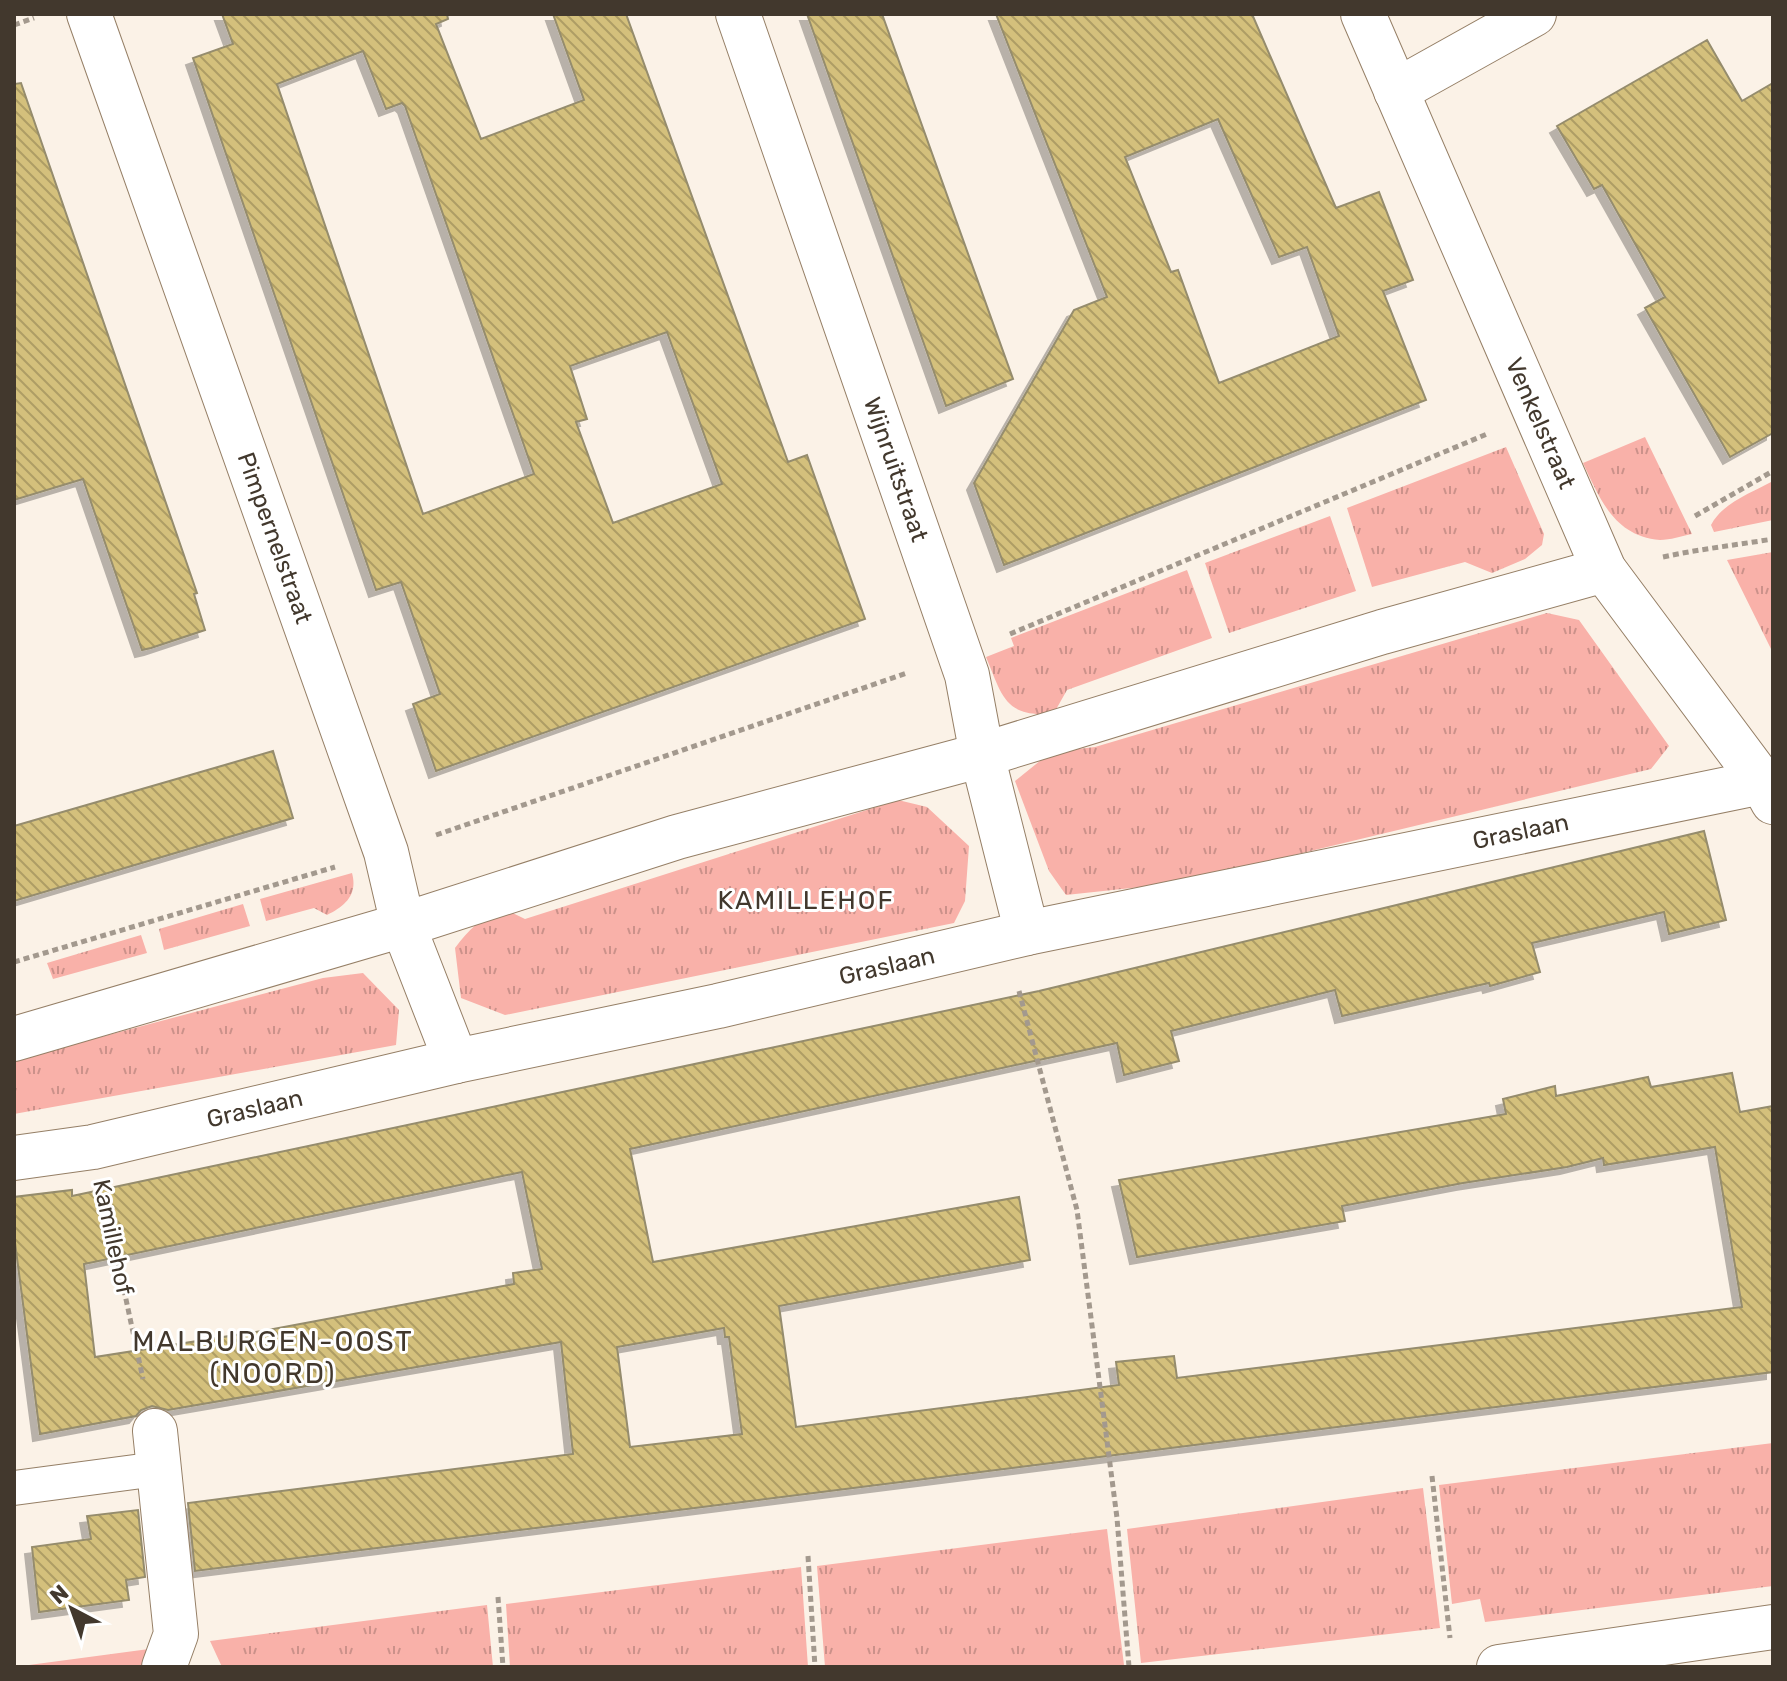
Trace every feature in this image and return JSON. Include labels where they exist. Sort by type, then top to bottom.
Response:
[{"type":"street","name":"Pimpernelstraat","points":[[89,14],[386,852],[403,925],[456,1061]]},
{"type":"street","name":"Wijnruitstraat","points":[[738,14],[967,675],[1016,936]]},
{"type":"street","name":"Venkelstraat","points":[[1363,14],[1604,570],[1767,792]]},
{"type":"street","points":[[1396,91],[1534,14]]},
{"type":"street","points":[[14,1039],[403,925],[677,837],[982,755],[1382,632],[1604,570]]},
{"type":"street","name":"Graslaan","points":[[14,1158],[93,1147],[456,1061],[718,1006],[1016,936],[1767,792]]},
{"type":"street","points":[[156,1450],[178,1656]]},
{"type":"street","points":[[1499,1667],[1709,1651],[1773,1627]]},
{"type":"lane","points":[[14,1488],[156,1450]]},
{"type":"path","points":[[14,25],[46,14]]},
{"type":"path","points":[[14,962],[386,852],[960,655],[1536,414]]},
{"type":"path","points":[[1695,516],[1773,471]]},
{"type":"path","points":[[1604,570],[1712,546],[1725,548],[1773,539]]},
{"type":"path","points":[[1016,936],[1077,1210],[1117,1518],[1129,1667]]},
{"type":"path","name":"Kamillehof","points":[[93,1147],[156,1450]]},
{"type":"path","points":[[1432,1476],[1452,1652]]},
{"type":"path","points":[[808,1556],[815,1667]]},
{"type":"path","points":[[498,1597],[503,1667]]},
{"type":"green space","points":[[1645,437],[1692,534],[1660,540],[1631,531],[1611,514],[1589,476],[1583,463]]},
{"type":"green space","points":[[1506,447],[1544,534],[1542,545],[1525,559],[1492,573],[1465,562],[1372,587],[1347,508]]},
{"type":"green space","points":[[1773,481],[1773,520],[1714,532],[1711,525],[1723,510]]},
{"type":"green space","points":[[1330,516],[1356,591],[1229,633],[1205,563]]},
{"type":"green space","points":[[1773,552],[1773,653],[1727,560]]},
{"type":"green space","points":[[1187,570],[1212,638],[1067,690],[1054,713],[1025,712],[1008,702],[986,657],[1014,646],[1011,638]]},
{"type":"green space","points":[[1547,613],[1579,620],[1669,746],[1651,769],[1178,883],[1066,895],[1049,871],[1015,781],[1051,752],[1095,747]]},
{"type":"green space","points":[[898,800],[927,807],[969,846],[965,901],[954,923],[505,1015],[461,998],[455,948],[476,925],[502,908],[525,919]]},
{"type":"green space","points":[[352,873],[351,894],[333,912],[327,915],[314,908],[266,921],[260,899]]},
{"type":"green space","points":[[243,904],[250,926],[164,950],[159,929]]},
{"type":"green space","points":[[141,935],[147,953],[53,979],[47,963]]},
{"type":"green space","points":[[363,973],[399,1010],[396,1045],[14,1114],[14,1060],[323,978]]},
{"type":"green space","points":[[1773,1443],[1773,1586],[1485,1622],[1480,1599],[1452,1604],[1439,1485]]},
{"type":"green space","points":[[1423,1488],[1440,1628],[1141,1663],[1127,1529]]},
{"type":"green space","points":[[1107,1529],[1124,1665],[825,1667],[817,1566]]},
{"type":"green space","points":[[801,1567],[808,1667],[510,1667],[506,1604]]},
{"type":"green space","points":[[487,1605],[493,1667],[222,1667],[210,1641]]},
{"type":"green space","points":[[149,1649],[144,1667],[14,1667]]},
{"type":"building","points":[[222,14],[447,14],[448,19],[436,24],[481,139],[584,100],[553,14],[626,14],[788,462],[807,455],[865,619],[436,771],[413,704],[440,694],[401,582],[376,590],[193,58],[233,44]],"holes":[[[363,51],[386,109],[402,103],[405,106],[534,474],[423,514],[277,84]],[[667,332],[722,484],[613,523],[576,422],[587,419],[570,366]]]},
{"type":"building","points":[[807,14],[882,14],[1013,379],[946,406]]},
{"type":"building","points":[[996,14],[1252,14],[1336,208],[1379,192],[1413,280],[1383,291],[1426,400],[1004,565],[974,483],[1074,310],[1107,297]],"holes":[[[1218,119],[1279,257],[1307,247],[1339,336],[1219,383],[1178,270],[1171,272],[1125,157]]]},
{"type":"building","points":[[1707,40],[1742,101],[1773,83],[1773,433],[1730,457],[1645,308],[1665,297],[1602,185],[1594,189],[1557,126]]},
{"type":"building","points":[[21,83],[197,593],[194,594],[205,630],[142,650],[83,479],[14,500],[14,84]]},
{"type":"building","points":[[273,751],[293,818],[14,901],[14,826]]},
{"type":"building","points":[[1704,831],[1726,920],[1669,934],[1664,912],[1532,943],[1540,972],[1490,986],[1489,983],[1342,1016],[1335,990],[1171,1031],[1179,1061],[1124,1075],[1117,1043],[630,1149],[653,1262],[1019,1197],[1030,1260],[779,1306],[796,1427],[1119,1385],[1116,1362],[1174,1356],[1177,1378],[1742,1307],[1715,1147],[1604,1165],[1603,1158],[1342,1206],[1345,1221],[1137,1257],[1119,1180],[1506,1114],[1503,1099],[1555,1086],[1556,1096],[1648,1077],[1651,1087],[1732,1073],[1740,1112],[1773,1106],[1773,1372],[195,1571],[188,1503],[573,1454],[561,1342],[168,1410],[152,1406],[141,1410],[136,1416],[40,1434],[14,1235],[14,1197],[72,1190],[72,1196],[1039,991]],"holes":[[[522,1172],[542,1269],[513,1273],[514,1284],[268,1330],[95,1357],[84,1264]],[[724,1328],[725,1337],[729,1337],[742,1434],[630,1447],[617,1347]]]},
{"type":"building","points":[[138,1510],[145,1577],[126,1580],[129,1600],[39,1612],[32,1547],[91,1539],[87,1516]]},
{"type":"district","name":"KAMILLEHOF","points":[[806,900]]},
{"type":"district","name":"MALBURGEN-OOST (NOORD)","points":[[273,1357]]}]
